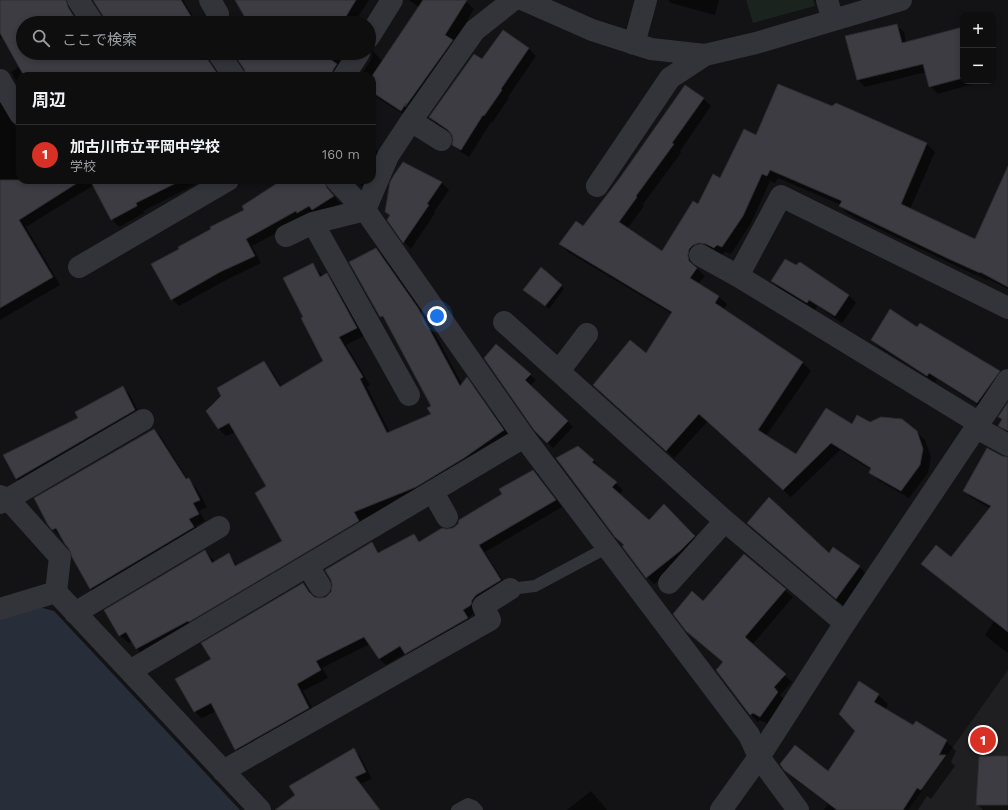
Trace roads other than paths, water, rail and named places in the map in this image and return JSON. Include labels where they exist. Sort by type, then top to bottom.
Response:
[{"type":"street","points":[[78,0],[88,16]]},
{"type":"street","points":[[376,25],[392,0]]},
{"type":"street","points":[[365,210],[388,156],[475,30],[513,0]]},
{"type":"street","points":[[524,0],[592,30],[634,44],[651,49],[705,55],[756,43],[830,10],[901,0]]},
{"type":"street","points":[[634,44],[646,0]]},
{"type":"street","points":[[597,186],[670,78],[705,55]]},
{"type":"street","points":[[223,60],[231,72]]},
{"type":"street","points":[[347,72],[354,60]]},
{"type":"street","points":[[0,80],[16,107]]},
{"type":"street","points":[[411,121],[441,140]]},
{"type":"street","points":[[79,266],[215,184]]},
{"type":"street","points":[[340,184],[365,210],[524,437],[749,735],[759,757],[798,810]]},
{"type":"street","points":[[738,276],[781,196],[1008,308]]},
{"type":"street","points":[[286,236],[313,223],[365,210]]},
{"type":"street","points":[[313,223],[409,395]]},
{"type":"street","points":[[700,255],[738,276],[1008,445]]},
{"type":"street","points":[[504,322],[725,521],[845,624]]},
{"type":"street","points":[[559,371],[587,334]]},
{"type":"street","points":[[721,810],[759,757],[845,624],[1008,380]]},
{"type":"street","points":[[56,592],[60,557],[3,499],[143,420]]},
{"type":"street","points":[[130,671],[524,437]]},
{"type":"street","points":[[433,492],[447,517]]},
{"type":"street","points":[[669,583],[725,521]]},
{"type":"street","points":[[75,612],[219,527]]},
{"type":"street","points":[[308,566],[320,586]]},
{"type":"street","points":[[223,771],[490,620],[483,606],[510,589]]},
{"type":"street","points":[[0,610],[56,592]]},
{"type":"street","points":[[56,592],[260,810]]},
{"type":"lane","points":[[510,589],[535,586],[608,547]]},
{"type":"lane","points":[[457,810],[468,804],[473,806],[476,810]]},
{"type":"place","name":"加古川市立平岡中学校","points":[[983,740]]}]
